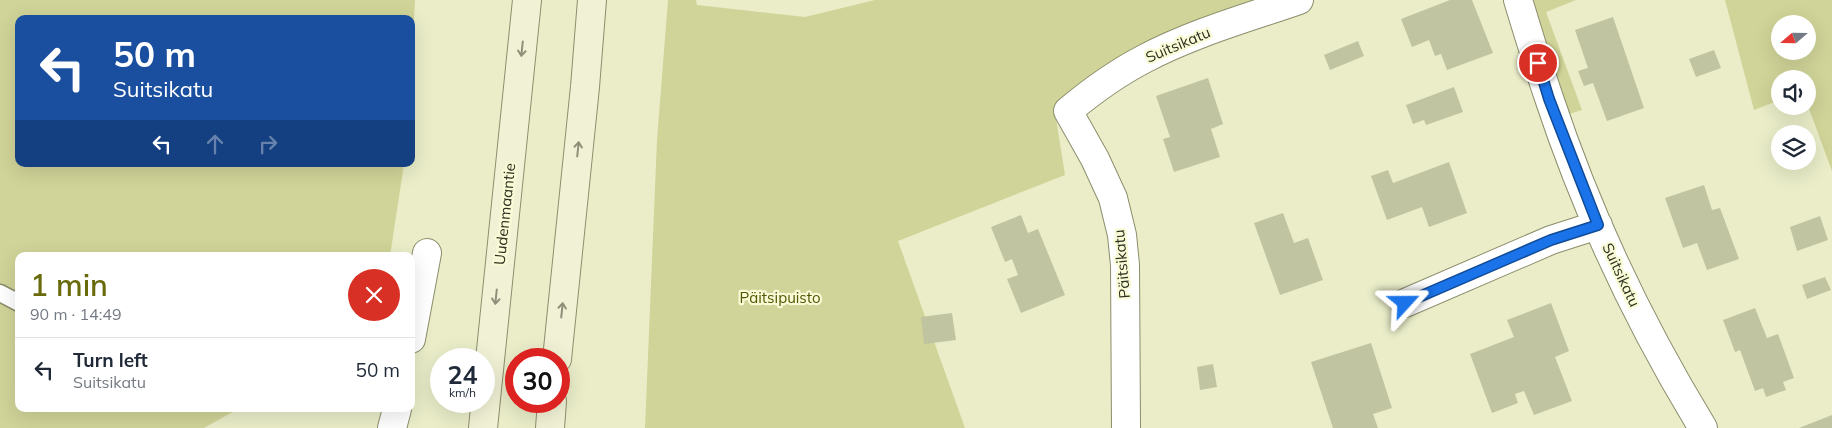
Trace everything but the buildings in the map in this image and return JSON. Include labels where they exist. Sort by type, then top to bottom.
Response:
[{"type":"main road","name":"Uudenmaantie","points":[[483,428],[527,0]]},
{"type":"main road","points":[[558,348],[592,0]]},
{"type":"main road","points":[[550,428],[551,413]]},
{"type":"street","name":"Suitsikatu","points":[[1068,110],[1096,88],[1145,58],[1224,25],[1299,0]]},
{"type":"street","name":"Suitsikatu","points":[[1518,0],[1549,99],[1598,225],[1648,331],[1675,383],[1703,428]]},
{"type":"street","name":"Päitsikatu","points":[[1068,110],[1095,159],[1113,198],[1122,235],[1125,265],[1126,428]]},
{"type":"street","points":[[1405,303],[1551,240],[1598,225]]},
{"type":"street","points":[[415,307],[420,268]]},
{"type":"street","points":[[392,428],[397,412]]},
{"type":"lane","points":[[0,293],[15,301]]},
{"type":"green space","points":[[0,0],[415,0],[414,15],[15,15],[15,167],[404,167],[391,252],[15,252],[15,412],[233,412],[204,428],[0,428]]},
{"type":"green space","name":"Päitsipuisto","points":[[668,0],[696,0],[697,5],[805,17],[875,0],[1272,0],[1081,83],[1054,106],[1065,175],[898,241],[965,428],[645,428],[657,140]]},
{"type":"green space","points":[[1526,0],[1576,0],[1546,12],[1582,110],[1566,115]]},
{"type":"green space","points":[[1725,0],[1832,0],[1832,171],[1811,115],[1816,115],[1816,70],[1771,70],[1771,103],[1754,110]]},
{"type":"route","points":[[1405,303],[1551,240],[1598,225],[1574,167],[1538,63]]}]
